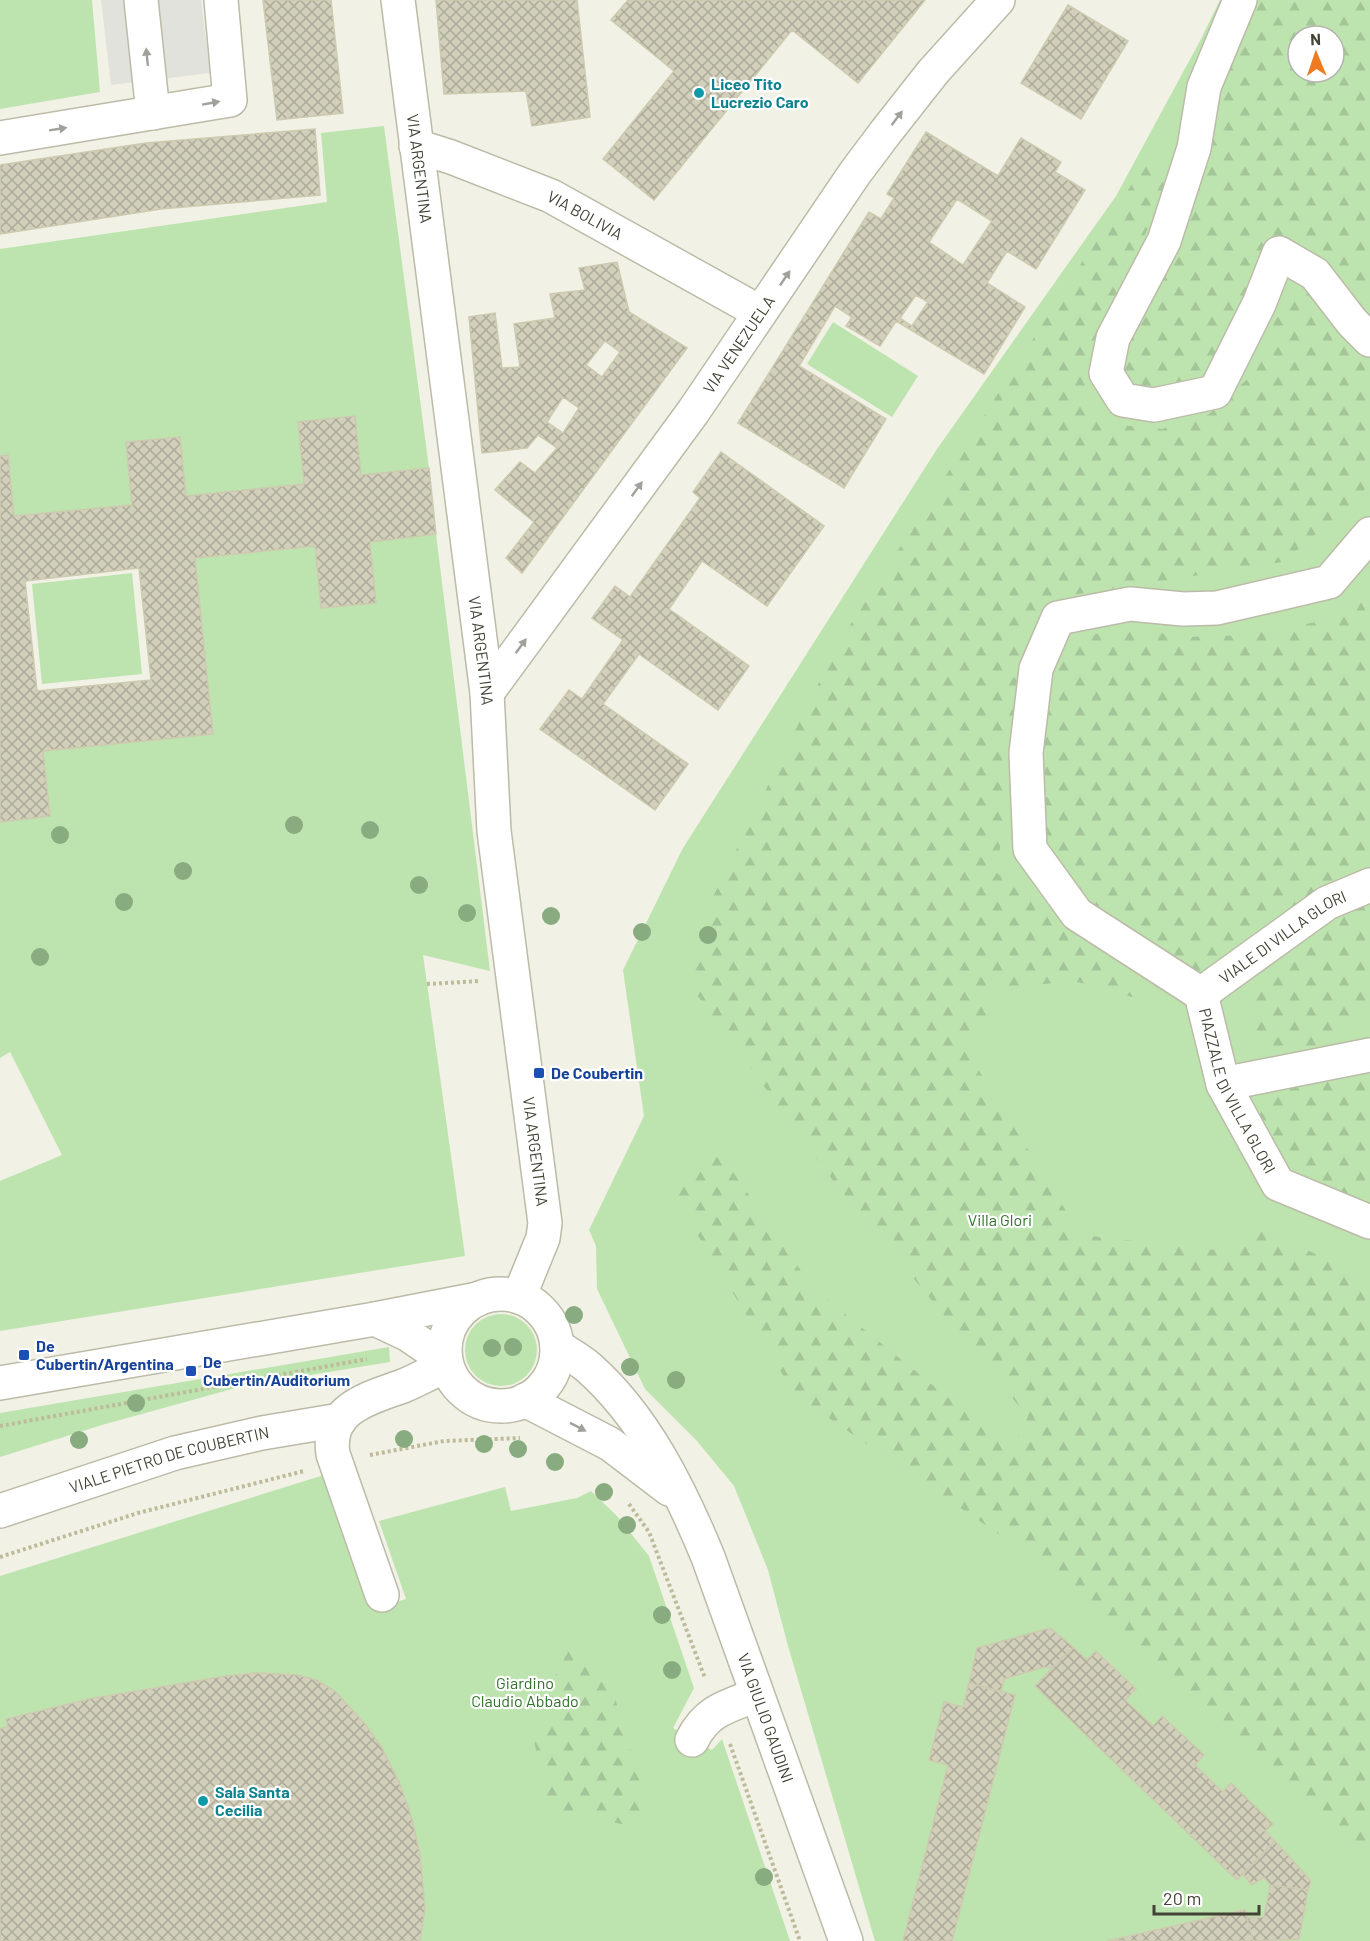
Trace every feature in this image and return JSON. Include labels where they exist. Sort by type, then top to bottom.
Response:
[{"type":"street","points":[[141,0],[153,113]]},
{"type":"street","points":[[0,138],[230,100],[221,0]]},
{"type":"street","name":"VIA ARGENTINA","points":[[398,0],[487,693],[494,831],[545,1223],[543,1238],[519,1297]]},
{"type":"street","name":"VIA VENEZUELA","points":[[487,693],[693,412],[855,173],[933,72],[998,0]]},
{"type":"street","points":[[1240,0],[1204,87],[1194,148],[1164,241],[1113,338],[1106,372],[1123,400],[1154,405],[1215,392],[1259,304],[1279,253],[1315,274],[1352,322],[1370,340]]},
{"type":"street","name":"VIA BOLIVIA","points":[[416,146],[451,157],[551,196],[745,303]]},
{"type":"street","points":[[1201,994],[1077,914],[1030,849],[1026,753],[1036,669],[1058,618],[1130,604],[1183,609],[1217,608],[1329,582],[1370,534]]},
{"type":"street","name":"VIALE DI VILLA GLORI","points":[[1201,994],[1327,903],[1370,885]]},
{"type":"street","name":"PIAZZALE DI VILLA GLORI","points":[[1201,994],[1223,1084],[1278,1184],[1370,1222]]},
{"type":"street","points":[[1223,1084],[1370,1055]]},
{"type":"street","points":[[0,1383],[375,1319],[498,1294],[529,1301],[546,1316],[557,1347],[554,1368],[536,1394],[525,1400],[504,1406],[483,1404],[461,1389],[445,1363],[407,1334],[375,1319]]},
{"type":"street","points":[[445,1363],[445,1342],[451,1324],[462,1309],[478,1299]]},
{"type":"street","name":"VIA GIULIO GAUDINI","points":[[557,1347],[587,1365],[614,1394],[645,1434],[680,1497],[708,1557],[846,1941]]},
{"type":"street","points":[[382,1594],[332,1446],[340,1420],[351,1408],[363,1400],[405,1385],[445,1363]]},
{"type":"street","name":"VIA GIULIO GAUDINI","points":[[525,1400],[610,1444],[680,1497]]},
{"type":"street","name":"VIALE PIETRO DE COUBERTIN","points":[[0,1511],[175,1453],[262,1432],[340,1420]]},
{"type":"street","points":[[692,1740],[699,1726],[718,1710],[757,1695]]},
{"type":"path","points":[[427,984],[482,981]]},
{"type":"path","points":[[0,1426],[378,1357]]},
{"type":"path","points":[[0,1557],[138,1513],[387,1450],[444,1441],[524,1438]]},
{"type":"path","points":[[629,1504],[649,1532],[718,1710],[801,1941]]},
{"type":"green space","points":[[0,0],[92,0],[100,92],[0,109]]},
{"type":"green space","name":"Villa Glori","points":[[1220,0],[1370,0],[1370,1941],[875,1941],[788,1646],[768,1570],[734,1486],[697,1441],[645,1389],[597,1289],[596,1246],[589,1230],[644,1116],[623,970],[683,848],[937,449],[1116,196]]},
{"type":"green space","points":[[1252,0],[1370,0],[1370,312],[1337,277],[1273,240],[1262,247],[1264,277],[1209,375],[1138,390],[1121,387],[1120,359],[1216,86]]},
{"type":"green space","points":[[384,126],[429,468],[361,475],[298,422],[304,484],[186,496],[180,437],[126,442],[132,505],[14,516],[8,455],[0,456],[0,249],[327,202],[321,133]]},
{"type":"green space","points":[[1149,157],[1174,171],[1094,346],[1088,400],[1108,424],[1162,429],[1209,414],[1254,373],[1292,277],[1306,282],[1334,339],[1370,364],[1370,476],[1362,495],[1283,562],[1060,597],[1024,639],[997,873],[1154,1003],[1074,981],[995,989],[971,1058],[1081,1235],[1234,1252],[1258,1229],[1370,1277],[1370,1861],[1079,1589],[795,1395],[672,1193],[720,1153],[812,1287],[1011,1449],[1028,1417],[834,1182],[689,984],[710,903],[837,646]]},
{"type":"green space","points":[[833,322],[918,376],[892,417],[807,364]]},
{"type":"green space","points":[[436,534],[490,971],[423,955],[465,1256],[0,1331],[0,1181],[62,1155],[10,1052],[0,1058],[0,822],[50,816],[43,751],[213,734],[195,558],[315,546],[321,608],[376,603],[370,542]]},
{"type":"green space","points":[[132,573],[142,674],[42,684],[32,584]]},
{"type":"green space","points":[[1370,586],[1370,868],[1341,876],[1201,975],[1089,904],[1045,847],[1041,715],[1065,640],[1128,628],[1186,637],[1248,635],[1354,615]]},
{"type":"green space","points":[[1370,896],[1370,1001],[1357,1024],[1321,1047],[1276,1054],[1253,1034],[1251,998],[1320,918]]},
{"type":"green space","points":[[1369,1077],[1370,1209],[1289,1172],[1251,1101],[1295,1079]]},
{"type":"green space","points":[[508,1314],[527,1324],[535,1336],[537,1350],[535,1364],[527,1376],[515,1384],[494,1386],[475,1376],[467,1364],[465,1343],[475,1324],[487,1316]]},
{"type":"green space","points":[[389,1347],[390,1362],[243,1386],[102,1425],[0,1457],[0,1413]]},
{"type":"green space","name":"Giardino Claudio Abbado","points":[[324,1475],[376,1608],[406,1599],[379,1521],[505,1487],[511,1511],[577,1498],[591,1491],[616,1515],[649,1556],[694,1688],[673,1728],[712,1750],[722,1739],[790,1941],[420,1941],[425,1908],[420,1855],[412,1819],[400,1784],[226,1676],[116,1694],[61,1706],[7,1719],[8,1726],[0,1729],[0,1576]]},
{"type":"green space","points":[[580,1647],[594,1670],[612,1688],[648,1809],[639,1828],[549,1808],[534,1741],[559,1665],[567,1650]]},
{"type":"shaded area","points":[[101,0],[201,0],[210,73],[111,85]]},
{"type":"building","points":[[263,0],[331,0],[343,113],[277,120]]},
{"type":"building","points":[[436,0],[577,0],[590,117],[532,126],[526,91],[444,94]]},
{"type":"building","name":"Liceo Tito Lucrezio Caro","points":[[628,0],[925,0],[858,83],[792,30],[654,200],[603,159],[674,71],[611,20]]},
{"type":"building","points":[[1068,5],[1128,41],[1081,119],[1021,83]]},
{"type":"building","points":[[315,129],[320,195],[161,209],[0,234],[0,165],[146,143]]},
{"type":"building","points":[[926,132],[998,176],[1021,138],[1061,162],[1055,172],[1085,190],[1036,269],[1007,251],[987,283],[1025,307],[984,374],[896,321],[880,346],[846,326],[852,317],[835,306],[799,366],[886,419],[844,488],[738,423],[869,212],[881,219],[894,198],[887,194]],"holes":[[[957,199],[992,221],[963,265],[929,242]],[[916,295],[928,302],[912,326],[900,318]]]},
{"type":"building","points":[[617,262],[629,312],[687,348],[522,573],[506,558],[534,522],[495,490],[520,462],[535,473],[557,448],[538,435],[527,448],[482,453],[469,317],[495,313],[502,368],[520,367],[514,324],[555,318],[550,294],[585,290],[579,268]],"holes":[[[605,341],[620,352],[602,377],[586,365]],[[563,397],[579,408],[563,433],[547,422]]]},
{"type":"building","points":[[355,416],[361,475],[429,468],[436,534],[370,542],[376,603],[321,608],[315,546],[195,558],[213,734],[43,751],[50,816],[0,822],[0,456],[8,455],[14,516],[132,505],[126,442],[180,437],[186,496],[304,484],[298,422]],"holes":[[[139,568],[151,680],[37,691],[25,581]]]},
{"type":"building","points":[[721,452],[824,526],[767,606],[702,561],[669,609],[749,666],[718,710],[639,654],[603,704],[688,764],[655,810],[540,729],[569,690],[582,699],[623,640],[592,618],[615,586],[630,597],[700,498],[693,492]]},
{"type":"building","points":[[1050,1628],[1073,1647],[1052,1668],[1044,1667],[1004,1679],[1001,1692],[969,1683],[977,1648]]},
{"type":"building","points":[[1073,1647],[1087,1660],[1096,1651],[1136,1689],[1125,1700],[1153,1726],[1162,1716],[1204,1755],[1195,1765],[1223,1792],[1231,1783],[1273,1824],[1265,1831],[1275,1841],[1237,1880],[1035,1686]]},
{"type":"building","name":"Sala Santa Cecilia","points":[[257,1673],[297,1675],[316,1680],[335,1691],[366,1725],[382,1748],[400,1784],[412,1819],[420,1854],[425,1908],[420,1941],[0,1941],[0,1729],[8,1726],[6,1719],[89,1699]]},
{"type":"building","points":[[969,1683],[1015,1695],[952,1941],[903,1941],[948,1765],[929,1760],[944,1702],[963,1707]]},
{"type":"building","points":[[1275,1841],[1311,1881],[1308,1890],[1270,1885],[1264,1877],[1252,1885],[1243,1874]]},
{"type":"building","points":[[1270,1885],[1308,1890],[1299,1939],[1253,1941],[1247,1918],[1264,1917]]},
{"type":"building","points":[[1245,1910],[1253,1941],[1107,1941]]},
{"type":"place","name":"Liceo Tito Lucrezio Caro","points":[[699,93]]},
{"type":"place","name":"De Coubertin","points":[[539,1073]]},
{"type":"place","name":"De Cubertin/Argentina","points":[[24,1355]]},
{"type":"place","name":"De Cubertin/Auditorium","points":[[191,1371]]},
{"type":"place","name":"Sala Santa Cecilia","points":[[203,1801]]}]
